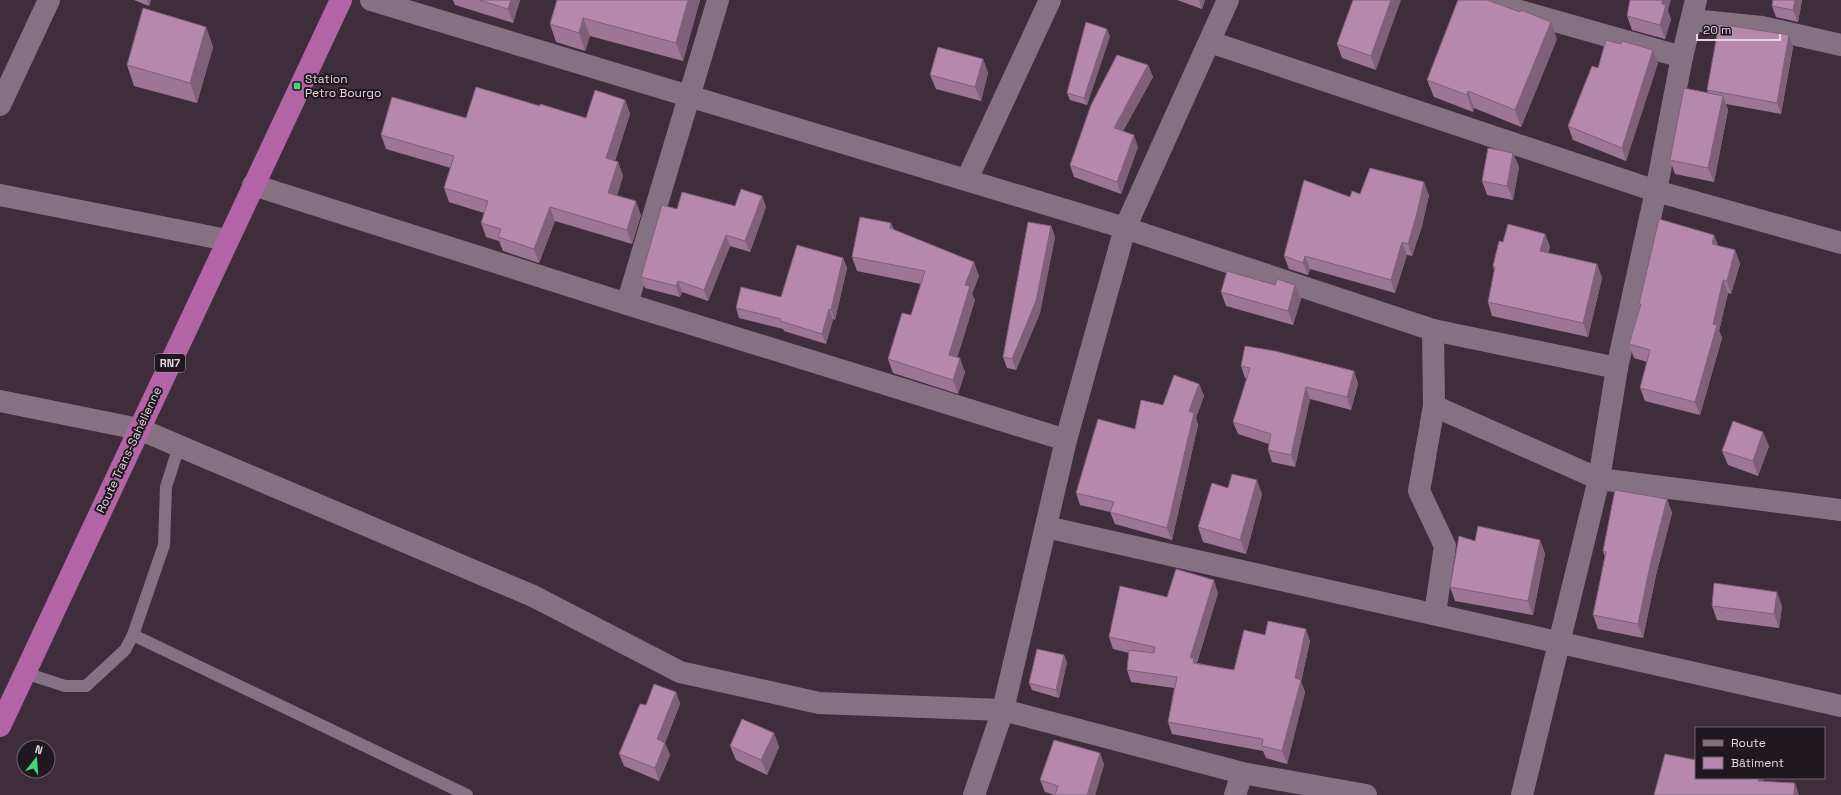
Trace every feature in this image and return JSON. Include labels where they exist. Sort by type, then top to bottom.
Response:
[{"type":"highway","name":"Route Trans-Sahélienne","points":[[0,726],[341,0]]},
{"type":"street","points":[[0,104],[49,0]]},
{"type":"street","points":[[371,0],[1125,228],[1433,330],[1617,368]]},
{"type":"street","points":[[627,304],[718,0]]},
{"type":"street","points":[[967,179],[1050,0]]},
{"type":"street","points":[[974,795],[1003,710],[1066,440],[1125,228],[1228,0]]},
{"type":"street","points":[[1481,0],[1506,3],[1682,57]]},
{"type":"street","points":[[1522,795],[1558,642],[1599,479],[1617,368],[1656,191],[1682,57],[1694,10],[1841,45]]},
{"type":"street","points":[[1210,42],[1656,191],[1841,243]]},
{"type":"street","points":[[253,185],[627,304],[1066,440]]},
{"type":"street","points":[[0,196],[227,240]]},
{"type":"street","points":[[1433,330],[1434,406],[1419,491],[1445,546],[1435,613]]},
{"type":"street","points":[[0,401],[139,429],[533,596],[680,672],[819,703],[1003,710],[1242,773],[1366,795]]},
{"type":"street","points":[[1434,406],[1599,479],[1841,510]]},
{"type":"street","points":[[1046,527],[1435,613],[1841,706]]},
{"type":"street","points":[[1235,795],[1242,773]]},
{"type":"lane","points":[[25,673],[65,686],[86,686],[125,650],[133,635],[164,545],[166,487],[179,446]]},
{"type":"lane","points":[[133,635],[467,795]]},
{"type":"building","points":[[479,0],[511,0],[508,9]]},
{"type":"building","points":[[557,0],[688,0],[676,43],[583,18],[579,33],[550,24]]},
{"type":"building","points":[[1353,0],[1391,0],[1371,56],[1337,44]]},
{"type":"building","points":[[1458,0],[1487,0],[1520,12],[1521,10],[1551,22],[1515,110],[1468,91],[1467,95],[1427,80]]},
{"type":"building","points":[[1630,0],[1662,0],[1662,4],[1666,5],[1660,25],[1627,16]]},
{"type":"building","points":[[1773,0],[1795,0],[1793,10],[1772,6]]},
{"type":"building","points":[[143,8],[206,27],[190,83],[127,65]]},
{"type":"building","points":[[1086,22],[1107,29],[1084,98],[1067,93]]},
{"type":"building","points":[[1719,24],[1789,35],[1777,103],[1707,90]]},
{"type":"building","points":[[1606,40],[1621,44],[1622,41],[1653,50],[1622,148],[1568,126],[1592,66],[1598,68]]},
{"type":"building","points":[[938,47],[983,59],[975,87],[930,75]]},
{"type":"building","points":[[1117,55],[1148,65],[1114,128],[1134,135],[1117,182],[1070,165],[1091,105]]},
{"type":"building","points":[[476,87],[586,118],[595,90],[625,100],[606,158],[618,162],[608,193],[636,201],[627,230],[550,207],[534,249],[498,237],[501,229],[481,223],[488,201],[444,188],[454,156],[381,135],[392,97],[466,118]]},
{"type":"building","points":[[1684,88],[1723,96],[1708,168],[1670,160]]},
{"type":"building","points":[[1488,148],[1513,153],[1507,186],[1482,181]]},
{"type":"building","points":[[1370,168],[1424,182],[1408,244],[1402,242],[1391,280],[1305,256],[1303,263],[1284,256],[1304,180],[1350,197],[1352,191],[1360,194]]},
{"type":"building","points":[[741,189],[762,196],[745,241],[726,235],[704,290],[678,281],[676,286],[641,277],[662,205],[677,209],[682,192],[735,206]]},
{"type":"building","points":[[860,217],[891,223],[890,228],[974,262],[965,285],[970,286],[949,355],[960,358],[953,380],[888,359],[902,313],[911,315],[925,271],[852,257]]},
{"type":"building","points":[[1659,219],[1714,235],[1712,244],[1735,250],[1727,281],[1723,280],[1713,324],[1717,325],[1695,402],[1640,388],[1650,350],[1629,344],[1641,304],[1639,304]]},
{"type":"building","points":[[1028,222],[1051,226],[1036,301],[1012,359],[1003,357]]},
{"type":"building","points":[[1508,224],[1545,234],[1540,251],[1597,264],[1583,323],[1488,302],[1495,267],[1493,266],[1499,241],[1503,242]]},
{"type":"building","points":[[797,245],[843,258],[831,310],[829,309],[822,334],[780,321],[781,319],[736,308],[741,287],[781,297]]},
{"type":"building","points":[[1227,271],[1275,285],[1277,279],[1295,285],[1288,311],[1221,292]]},
{"type":"building","points":[[1245,346],[1275,351],[1354,371],[1347,397],[1306,387],[1291,455],[1268,450],[1271,434],[1233,422],[1250,368],[1241,366]]},
{"type":"building","points":[[1174,375],[1199,384],[1189,411],[1194,413],[1167,528],[1110,512],[1114,502],[1076,493],[1098,419],[1135,429],[1141,400],[1163,405]]},
{"type":"building","points":[[1733,421],[1763,432],[1753,461],[1722,451]]},
{"type":"building","points":[[1232,474],[1257,480],[1240,540],[1198,527],[1212,483],[1228,488]]},
{"type":"building","points":[[1615,490],[1667,499],[1651,561],[1638,624],[1593,615],[1606,552],[1603,551]]},
{"type":"building","points":[[1478,526],[1540,540],[1528,601],[1450,587],[1459,536],[1475,541]]},
{"type":"building","points":[[1176,569],[1214,580],[1190,658],[1194,658],[1193,663],[1234,670],[1244,630],[1265,635],[1268,621],[1306,629],[1295,678],[1301,680],[1282,751],[1262,746],[1263,739],[1168,722],[1177,677],[1127,670],[1129,650],[1154,653],[1155,647],[1109,637],[1120,586],[1167,597]]},
{"type":"building","points":[[1714,583],[1777,592],[1774,614],[1712,606]]},
{"type":"building","points":[[1037,649],[1064,655],[1056,690],[1029,683]]},
{"type":"building","points":[[654,684],[676,692],[657,739],[665,743],[655,768],[619,754],[640,704],[646,705]]},
{"type":"building","points":[[742,719],[774,733],[761,760],[730,746]]},
{"type":"building","points":[[1054,740],[1100,753],[1087,795],[1055,795],[1058,786],[1040,780]]},
{"type":"building","points":[[1665,754],[1695,760],[1695,779],[1759,779],[1758,781],[1795,783],[1794,795],[1654,795]]},
{"type":"place","name":"Station Petro Bourgo","points":[[297,86]]}]
